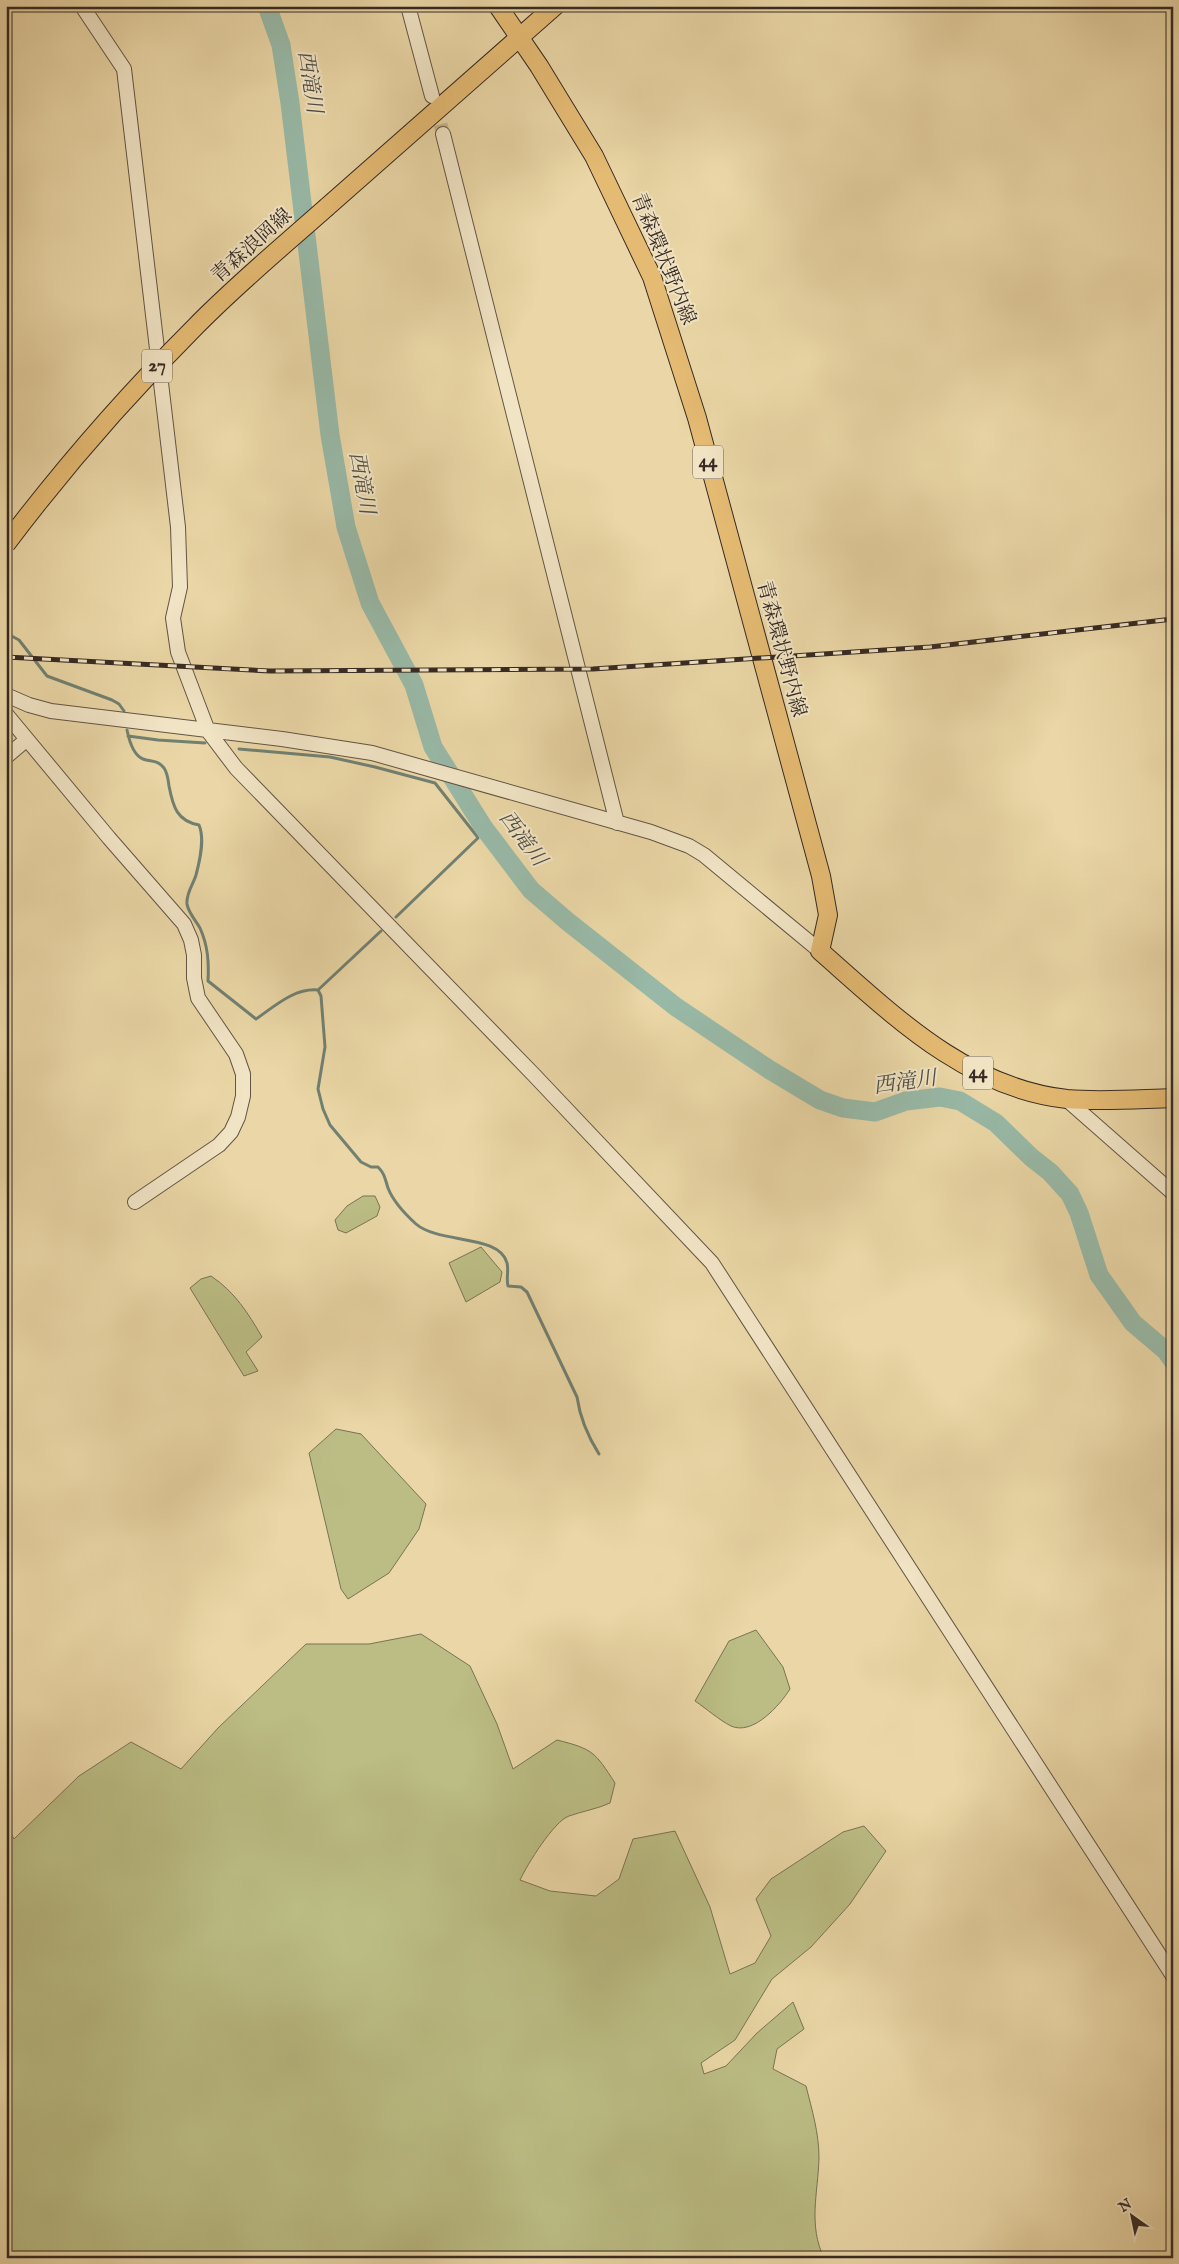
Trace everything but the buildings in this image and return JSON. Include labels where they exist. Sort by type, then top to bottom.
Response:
[{"type":"main road","name":"青森環状野内線","points":[[498,6],[570,114],[594,156],[652,277],[682,368],[821,876],[828,915],[820,952]]},
{"type":"main road","name":"青森浪岡線","points":[[6,544],[46,491],[123,402],[196,325],[555,6]]},
{"type":"main road","name":"44","points":[[820,952],[888,1011],[935,1048],[995,1082],[1066,1098],[1107,1100],[1173,1098]]},
{"type":"street","points":[[82,6],[124,69],[178,527],[180,587],[173,618],[174,636],[178,652],[208,731],[236,768],[534,1075],[712,1263],[1173,1976]]},
{"type":"street","points":[[408,6],[432,96]]},
{"type":"street","points":[[442,134],[618,823]]},
{"type":"street","points":[[6,694],[29,705],[51,711],[372,752],[671,839],[704,855],[820,952]]},
{"type":"street","points":[[6,714],[26,740],[184,924],[191,940],[194,955],[194,978],[198,998],[236,1054],[243,1074],[243,1096],[238,1117],[231,1132],[220,1145],[135,1202]]},
{"type":"street","points":[[6,757],[26,740]]},
{"type":"street","points":[[1066,1098],[1173,1193]]},
{"type":"green space","points":[[363,1196],[375,1196],[380,1207],[377,1216],[346,1233],[338,1230],[335,1220],[347,1206]]},
{"type":"green space","points":[[481,1247],[502,1272],[500,1282],[466,1302],[449,1263]]},
{"type":"green space","points":[[211,1276],[234,1296],[262,1337],[246,1352],[258,1371],[244,1376],[190,1288],[201,1279]]},
{"type":"green space","points":[[336,1429],[361,1434],[426,1504],[419,1529],[389,1573],[348,1599],[341,1589],[309,1453]]},
{"type":"green space","points":[[756,1630],[783,1667],[790,1689],[780,1703],[765,1717],[748,1727],[739,1728],[726,1724],[695,1701],[729,1641]]},
{"type":"green space","points":[[421,1634],[470,1666],[497,1724],[513,1769],[557,1740],[578,1746],[592,1753],[603,1764],[615,1783],[610,1803],[569,1816],[556,1826],[528,1864],[520,1880],[550,1891],[596,1896],[619,1879],[633,1839],[675,1831],[710,1907],[730,1974],[755,1963],[771,1936],[756,1899],[771,1879],[843,1832],[864,1826],[886,1851],[850,1904],[811,1947],[772,1979],[735,2040],[701,2063],[704,2074],[726,2066],[757,2033],[793,2002],[804,2029],[777,2049],[773,2069],[806,2086],[818,2140],[819,2158],[815,2221],[819,2246],[824,2258],[6,2258],[6,1824],[14,1839],[79,1776],[131,1742],[181,1769],[218,1728],[306,1644],[369,1644]]},
{"type":"waterway","name":"西滝川","points":[[267,6],[281,45],[290,103],[330,435],[346,527],[370,603],[414,685],[433,747],[484,828],[531,890],[567,921],[676,1007],[770,1070],[820,1100],[843,1108],[875,1112],[906,1101],[940,1097],[960,1101],[996,1123],[1032,1158],[1050,1172],[1070,1194],[1079,1213],[1099,1275],[1133,1323],[1166,1351],[1173,1361]]},
{"type":"waterway","points":[[6,633],[19,640],[47,676],[112,700],[119,704],[124,711]]},
{"type":"waterway","points":[[127,730],[134,751],[143,759],[159,764],[164,768],[177,812],[186,820],[199,825],[201,831],[200,856],[187,904],[205,941],[208,981],[256,1019],[293,995],[309,990],[318,990],[321,996],[325,1047],[318,1089],[323,1109],[330,1125],[361,1162],[371,1167],[378,1167],[393,1198],[416,1224],[426,1230],[439,1234],[493,1247],[502,1254],[508,1266],[508,1286],[521,1287],[527,1292],[577,1397],[585,1426],[599,1454]]},
{"type":"waterway","points":[[128,736],[205,743]]},
{"type":"waterway","points":[[239,749],[330,757],[435,783],[476,835],[484,828]]},
{"type":"waterway","points":[[396,917],[478,838],[476,835]]},
{"type":"waterway","points":[[318,990],[381,931]]},
{"type":"tunnel","points":[[435,104],[443,134]]},
{"type":"railway","points":[[6,657],[270,671],[593,669],[930,647],[1173,619]]}]
